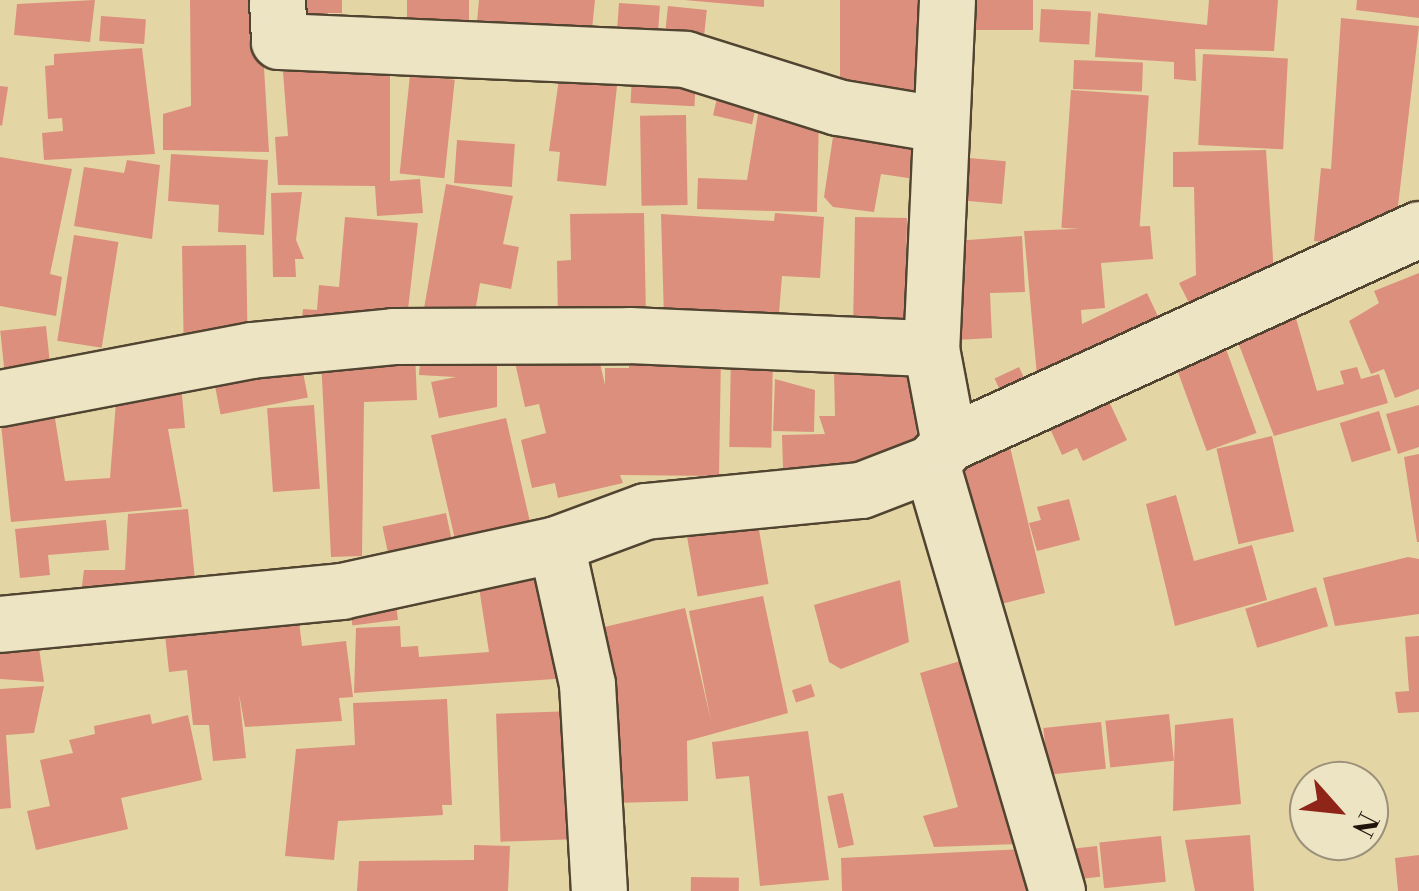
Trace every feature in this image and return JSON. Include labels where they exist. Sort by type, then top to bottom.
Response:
[{"type":"street","points":[[277,0],[280,41],[685,58],[837,107],[939,124]]},
{"type":"street","points":[[947,0],[932,348],[940,453],[1057,891]]},
{"type":"street","points":[[0,624],[340,591],[556,544],[645,511],[861,490],[1419,228]]},
{"type":"street","points":[[0,398],[250,350],[392,336],[629,334],[932,348]]},
{"type":"street","points":[[556,544],[587,684],[600,891]]},
{"type":"building","points":[[95,0],[90,42],[14,35],[17,4]]},
{"type":"building","points":[[190,0],[260,0],[269,152],[163,150],[163,114],[191,106]]},
{"type":"building","points":[[289,0],[342,0],[342,13],[328,13],[327,32],[288,29]]},
{"type":"building","points":[[407,0],[469,0],[469,37],[407,37]]},
{"type":"building","points":[[479,0],[595,0],[592,29],[476,32]]},
{"type":"building","points":[[684,0],[764,0],[764,7]]},
{"type":"building","points":[[840,0],[926,0],[926,91],[840,91]]},
{"type":"building","points":[[970,0],[1033,0],[1033,30],[970,30]]},
{"type":"building","points":[[1209,0],[1278,0],[1274,51],[1195,49],[1196,81],[1174,79],[1174,62],[1095,57],[1098,13],[1207,25]]},
{"type":"building","points":[[1357,0],[1419,0],[1419,18],[1356,10]]},
{"type":"building","points":[[619,3],[660,6],[657,46],[616,43]]},
{"type":"building","points":[[668,6],[707,10],[703,45],[664,41]]},
{"type":"building","points":[[1041,9],[1091,12],[1089,45],[1039,42]]},
{"type":"building","points":[[101,16],[146,19],[144,44],[99,41]]},
{"type":"building","points":[[1341,18],[1419,26],[1396,223],[1348,244],[1314,241],[1321,168],[1331,169]]},
{"type":"building","points":[[142,48],[155,154],[44,160],[42,133],[63,131],[62,118],[48,119],[45,66],[54,65],[54,54]]},
{"type":"building","points":[[1203,54],[1288,58],[1283,149],[1198,145]]},
{"type":"building","points":[[1074,60],[1143,62],[1142,91],[1073,89]]},
{"type":"building","points":[[390,65],[390,181],[420,179],[423,213],[377,216],[375,186],[278,185],[275,137],[288,136],[283,72]]},
{"type":"building","points":[[560,71],[618,77],[606,186],[557,181],[560,152],[549,151]]},
{"type":"building","points":[[410,75],[455,80],[444,178],[400,173]]},
{"type":"building","points":[[632,75],[696,78],[694,106],[631,103]]},
{"type":"building","points":[[720,85],[759,94],[752,124],[713,115]]},
{"type":"building","points":[[0,86],[8,87],[2,126],[0,125]]},
{"type":"building","points":[[1071,90],[1149,95],[1139,233],[1061,228]]},
{"type":"building","points":[[759,108],[819,114],[817,212],[697,209],[698,178],[747,180]]},
{"type":"building","points":[[686,115],[688,205],[642,206],[640,116]]},
{"type":"building","points":[[834,130],[920,142],[915,179],[881,174],[874,212],[833,207],[824,197]]},
{"type":"building","points":[[457,140],[515,144],[512,187],[454,183]]},
{"type":"building","points":[[1266,150],[1274,274],[1193,311],[1179,283],[1196,275],[1194,187],[1173,187],[1173,152]]},
{"type":"building","points":[[171,154],[268,160],[264,235],[218,232],[219,205],[168,201]]},
{"type":"building","points":[[0,157],[72,169],[50,274],[62,277],[56,316],[0,306]]},
{"type":"building","points":[[958,157],[1006,161],[1002,204],[954,200]]},
{"type":"building","points":[[127,160],[160,165],[152,239],[74,226],[84,167],[124,173]]},
{"type":"building","points":[[446,184],[513,196],[503,244],[519,247],[511,289],[480,283],[473,324],[423,314]]},
{"type":"building","points":[[302,192],[296,240],[304,259],[295,259],[296,277],[273,277],[271,193]]},
{"type":"building","points":[[644,213],[646,318],[558,320],[557,261],[571,260],[570,214]]},
{"type":"building","points":[[775,213],[824,217],[820,278],[782,276],[778,326],[664,318],[661,214],[774,221]]},
{"type":"building","points":[[345,217],[418,223],[407,318],[301,329],[303,309],[317,310],[319,285],[339,287]]},
{"type":"building","points":[[855,217],[907,218],[905,324],[853,323]]},
{"type":"building","points":[[1150,226],[1153,259],[1101,263],[1105,308],[1081,310],[1082,324],[1147,293],[1163,327],[1037,376],[1024,231]]},
{"type":"building","points":[[74,235],[118,242],[102,348],[57,341]]},
{"type":"building","points":[[1022,236],[1025,292],[990,293],[992,338],[956,340],[955,241]]},
{"type":"building","points":[[246,245],[248,334],[184,335],[182,246]]},
{"type":"building","points":[[1419,273],[1419,389],[1395,398],[1384,369],[1371,374],[1349,321],[1379,303],[1374,291]]},
{"type":"building","points":[[1295,315],[1317,391],[1344,384],[1340,371],[1357,367],[1361,379],[1379,374],[1388,403],[1274,436],[1234,332]]},
{"type":"building","points":[[46,326],[51,374],[5,379],[0,331]]},
{"type":"building","points":[[1222,338],[1257,433],[1207,451],[1172,356]]},
{"type":"building","points":[[421,349],[497,353],[497,407],[439,418],[431,382],[456,377],[419,375]]},
{"type":"building","points":[[629,350],[721,354],[719,476],[620,475],[623,483],[558,498],[555,483],[532,488],[521,440],[546,433],[539,404],[525,407],[514,358],[598,354],[605,385],[605,368],[629,368]]},
{"type":"building","points":[[415,352],[417,400],[364,402],[362,556],[331,557],[321,359]]},
{"type":"building","points":[[731,352],[773,353],[771,448],[729,447]]},
{"type":"building","points":[[302,367],[308,397],[221,414],[215,384]]},
{"type":"building","points":[[1019,367],[1027,384],[1003,396],[995,378]]},
{"type":"building","points":[[910,371],[918,446],[880,468],[783,469],[782,435],[825,434],[819,416],[835,416],[834,372]]},
{"type":"building","points":[[775,379],[815,390],[814,432],[773,431]]},
{"type":"building","points":[[181,384],[185,428],[168,429],[182,507],[11,522],[0,414],[53,406],[65,481],[110,478],[117,389]]},
{"type":"building","points":[[1106,395],[1127,440],[1083,461],[1077,448],[1062,455],[1047,422]]},
{"type":"building","points":[[314,405],[320,489],[273,492],[267,408]]},
{"type":"building","points":[[1419,405],[1419,447],[1398,454],[1386,414]]},
{"type":"building","points":[[1379,411],[1391,450],[1352,462],[1340,423]]},
{"type":"building","points":[[506,418],[532,530],[457,547],[431,435]]},
{"type":"building","points":[[1272,436],[1294,531],[1239,544],[1216,449]]},
{"type":"building","points":[[1010,447],[1045,593],[1001,604],[994,572],[984,574],[957,460]]},
{"type":"building","points":[[1419,454],[1419,542],[1417,542],[1404,457]]},
{"type":"building","points":[[1176,495],[1194,561],[1252,545],[1267,600],[1175,626],[1146,504]]},
{"type":"building","points":[[1069,499],[1080,540],[1037,551],[1029,523],[1041,520],[1037,507]]},
{"type":"building","points":[[188,509],[196,590],[80,601],[84,570],[125,570],[128,514]]},
{"type":"building","points":[[446,513],[454,552],[391,566],[382,527]]},
{"type":"building","points":[[756,513],[769,584],[698,596],[685,526]]},
{"type":"building","points":[[106,520],[109,550],[48,555],[50,575],[20,578],[15,529]]},
{"type":"building","points":[[1408,557],[1419,559],[1419,614],[1335,626],[1323,578]]},
{"type":"building","points":[[546,570],[569,678],[354,693],[356,628],[400,626],[401,647],[418,646],[419,657],[489,652],[478,581]]},
{"type":"building","points":[[900,580],[909,642],[841,669],[829,662],[814,605]]},
{"type":"building","points":[[1316,587],[1328,626],[1257,648],[1245,609]]},
{"type":"building","points":[[395,595],[398,620],[352,625],[349,601]]},
{"type":"building","points":[[763,596],[788,713],[687,741],[688,801],[613,803],[596,629],[685,608],[711,721],[689,611]]},
{"type":"building","points":[[298,613],[302,646],[346,641],[353,697],[339,698],[342,721],[245,727],[239,694],[246,758],[213,761],[209,725],[193,725],[187,670],[169,672],[164,626]]},
{"type":"building","points":[[37,635],[44,682],[0,679],[0,640]]},
{"type":"building","points":[[1419,636],[1419,712],[1398,713],[1395,692],[1409,691],[1405,637]]},
{"type":"building","points":[[967,659],[1018,844],[934,847],[923,816],[958,807],[920,673]]},
{"type":"building","points":[[811,684],[815,696],[796,703],[792,690]]},
{"type":"building","points":[[44,686],[34,733],[6,735],[11,808],[0,809],[0,689]]},
{"type":"building","points":[[447,699],[452,805],[442,805],[443,815],[338,821],[334,860],[285,856],[296,749],[355,745],[353,703]]},
{"type":"building","points":[[575,711],[579,839],[501,842],[496,714]]},
{"type":"building","points":[[150,714],[152,724],[188,715],[202,780],[121,798],[128,829],[36,850],[27,811],[50,806],[40,760],[73,753],[69,740],[95,734],[94,726]]},
{"type":"building","points":[[1169,714],[1174,761],[1110,767],[1105,721]]},
{"type":"building","points":[[1233,718],[1241,804],[1173,811],[1175,725]]},
{"type":"building","points":[[1101,722],[1106,769],[1048,775],[1043,728]]},
{"type":"building","points":[[808,731],[829,880],[760,886],[749,776],[716,779],[712,742]]},
{"type":"building","points":[[843,793],[854,845],[838,848],[827,796]]},
{"type":"building","points":[[1250,835],[1254,891],[1195,891],[1185,840]]},
{"type":"building","points":[[1161,836],[1166,882],[1104,888],[1099,842]]},
{"type":"building","points":[[474,845],[510,846],[508,891],[357,891],[359,861],[474,860]]},
{"type":"building","points":[[1097,846],[1100,877],[1077,879],[1074,848]]},
{"type":"building","points":[[1023,849],[1031,891],[842,891],[841,858]]},
{"type":"building","points":[[1419,855],[1419,891],[1398,891],[1395,858]]},
{"type":"building","points":[[691,877],[739,878],[739,891],[691,891]]}]
